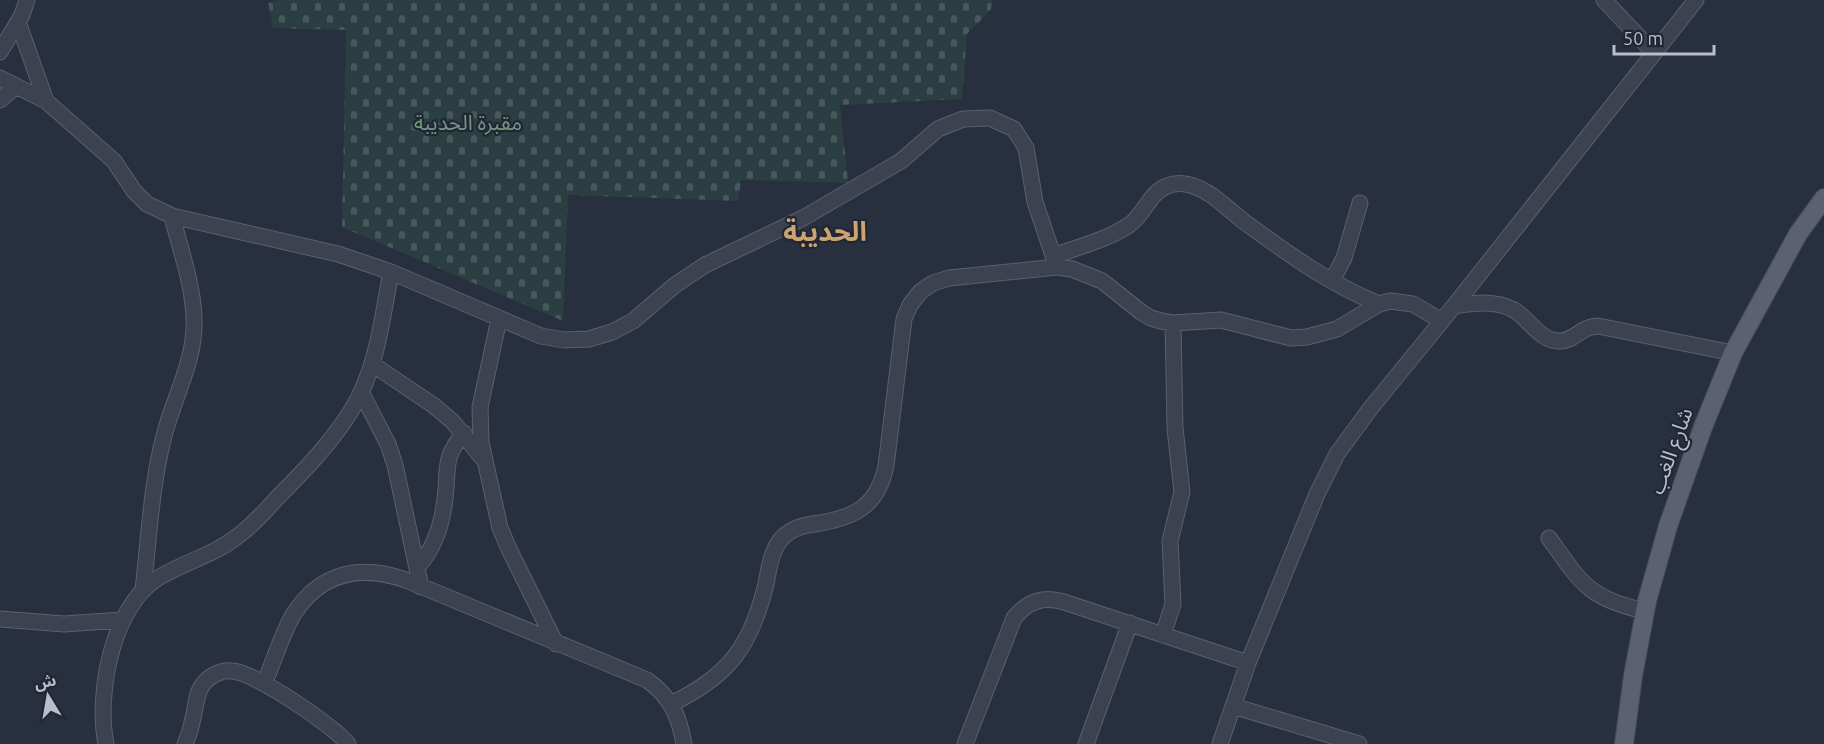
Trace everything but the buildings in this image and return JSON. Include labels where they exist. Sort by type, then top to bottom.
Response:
[{"type":"main road","name":"شارع الغب","points":[[1624,744],[1632,676],[1645,611],[1668,526],[1702,427],[1733,352],[1798,234],[1824,198]]},
{"type":"street","points":[[0,52],[18,22],[27,0]]},
{"type":"street","points":[[1604,0],[1654,53]]},
{"type":"street","points":[[1220,744],[1248,663],[1317,494],[1337,454],[1370,409],[1696,0]]},
{"type":"street","points":[[18,22],[46,101]]},
{"type":"street","points":[[0,78],[46,101],[114,161],[134,191],[147,204],[172,216],[338,254],[391,272],[540,336],[564,340],[589,339],[612,332],[633,321],[675,285],[705,265],[803,218],[900,161],[938,129],[963,119],[990,118],[1014,129],[1026,148],[1035,202],[1055,262]]},
{"type":"street","points":[[0,100],[15,87]]},
{"type":"street","points":[[671,704],[710,682],[738,652],[749,636],[759,613],[774,551],[785,535],[801,526],[843,519],[868,504],[877,493],[886,466],[904,319],[910,305],[920,292],[933,283],[948,278],[1055,262],[1131,224],[1160,189],[1180,183],[1190,185],[1221,203],[1248,225],[1332,281],[1379,304]]},
{"type":"street","points":[[1332,281],[1344,258],[1360,202]]},
{"type":"street","points":[[143,590],[162,446],[192,347],[194,318],[189,284],[172,216]]},
{"type":"street","points":[[1055,262],[1102,281],[1150,318],[1173,323],[1221,320],[1291,338],[1307,337],[1337,329],[1379,304],[1390,301],[1413,304],[1442,321]]},
{"type":"street","points":[[106,744],[103,710],[110,657],[122,620],[143,590],[172,570],[223,547],[249,527],[300,475],[336,432],[352,410],[372,364],[391,272]]},
{"type":"street","points":[[1454,306],[1485,303],[1512,309],[1527,318],[1547,339],[1560,342],[1569,340],[1585,328],[1598,326],[1733,352]]},
{"type":"street","points":[[499,319],[480,407],[481,442],[500,528],[556,644]]},
{"type":"street","points":[[1163,635],[1173,604],[1170,541],[1182,492],[1175,428],[1173,323]]},
{"type":"street","points":[[372,364],[434,405],[464,433],[485,461]]},
{"type":"street","points":[[361,392],[388,444],[395,465],[421,587]]},
{"type":"street","points":[[417,567],[428,555],[435,540],[445,500],[448,461],[456,443],[464,433]]},
{"type":"street","points":[[1549,538],[1592,592],[1613,603],[1645,611]]},
{"type":"street","points":[[264,684],[292,617],[305,599],[322,585],[342,575],[363,571],[385,573],[647,680],[658,688],[671,704],[679,721],[684,744]]},
{"type":"street","points":[[965,744],[1014,618],[1021,609],[1041,599],[1053,599],[1248,663]]},
{"type":"street","points":[[0,619],[64,624],[122,620]]},
{"type":"street","points":[[1086,744],[1130,623]]},
{"type":"street","points":[[185,744],[192,725],[199,692],[204,682],[212,675],[223,671],[234,671],[264,684],[336,731],[348,744]]},
{"type":"street","points":[[1233,706],[1359,744]]},
{"type":"green space","name":"مقبرة الحديبة","points":[[280,0],[992,0],[991,10],[967,34],[962,99],[840,105],[848,183],[741,180],[738,201],[568,195],[563,321],[342,227],[346,30],[273,28],[268,2]]},
{"type":"district","name":"الحديبة","points":[[825,232]]}]
